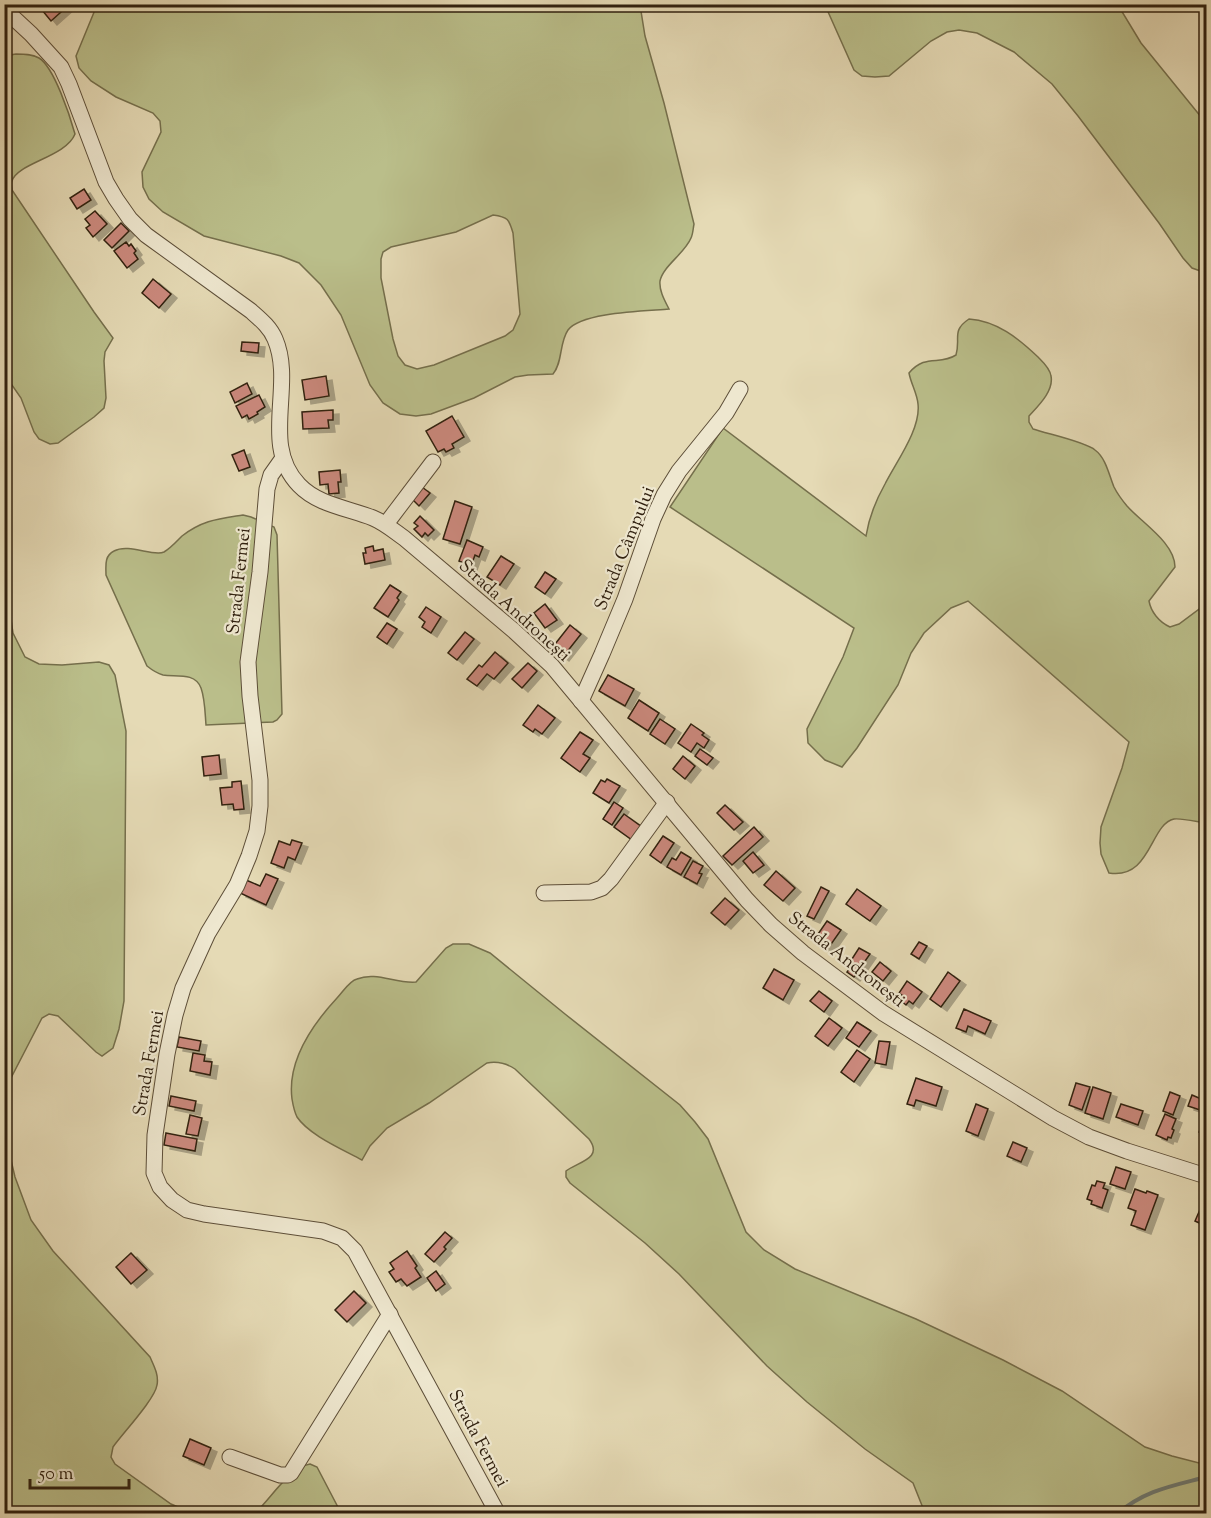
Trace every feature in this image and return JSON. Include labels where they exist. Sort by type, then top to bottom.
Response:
[{"type":"street","name":"Strada Andronești","points":[[4,9],[61,67],[106,182],[130,219],[147,235],[252,311],[265,323],[274,337],[282,366],[279,437],[283,458],[297,484],[312,496],[386,524],[513,630],[552,666],[747,900],[803,953],[883,1013],[1044,1113],[1089,1137],[1206,1176]]},
{"type":"street","name":"Strada Câmpului","points":[[581,702],[625,598],[664,495],[679,471],[726,413],[740,389]]},
{"type":"street","name":"Strada Fermei","points":[[283,458],[271,475],[267,489],[261,572],[249,662],[250,696],[260,780],[257,831],[237,885],[208,933],[183,988],[167,1054],[155,1135],[154,1173],[160,1187],[172,1200],[187,1210],[323,1231],[342,1238],[355,1251],[498,1514]]},
{"type":"street","points":[[386,524],[433,462]]},
{"type":"street","points":[[544,893],[591,892],[602,888],[667,802]]},
{"type":"street","points":[[230,1457],[280,1475],[291,1473],[390,1314]]},
{"type":"green space","points":[[97,5],[640,5],[645,36],[694,224],[688,244],[665,270],[660,281],[661,292],[669,309],[586,319],[575,324],[565,335],[558,364],[553,374],[515,377],[474,398],[431,414],[416,416],[400,414],[383,403],[370,385],[341,315],[321,285],[299,263],[281,256],[204,236],[163,212],[149,199],[143,187],[142,172],[161,132],[160,121],[153,113],[116,97],[91,81],[79,68],[76,56]],"holes":[[[493,215],[505,218],[513,233],[520,314],[513,330],[505,336],[434,365],[417,369],[405,365],[398,356],[393,339],[381,278],[383,252],[391,247],[456,232]]]},
{"type":"green space","points":[[825,5],[1118,5],[1141,43],[1206,123],[1206,273],[1192,268],[1183,258],[1159,223],[1052,84],[1014,52],[977,33],[959,30],[947,32],[931,41],[889,76],[862,76],[854,70]]},
{"type":"green space","points":[[16,54],[34,56],[45,63],[61,93],[75,134],[62,149],[16,175],[12,182],[12,190],[113,338],[105,352],[106,398],[104,408],[58,443],[50,444],[39,439],[34,432],[21,398],[5,375],[4,56]]},
{"type":"green space","points":[[969,319],[998,327],[1023,343],[1044,363],[1050,373],[1051,382],[1044,398],[1029,416],[1033,429],[1075,441],[1099,453],[1123,501],[1170,550],[1175,567],[1149,601],[1156,616],[1170,627],[1179,624],[1206,606],[1206,823],[1174,819],[1166,823],[1142,860],[1134,868],[1123,873],[1109,873],[1101,854],[1100,843],[1101,827],[1129,742],[968,601],[951,608],[924,633],[911,653],[898,685],[842,767],[825,760],[808,743],[807,729],[843,657],[854,628],[670,507],[723,428],[866,536],[876,502],[916,424],[918,404],[909,373],[921,363],[944,360],[956,355],[958,331]]},
{"type":"green space","points":[[243,515],[274,527],[277,535],[282,714],[273,722],[206,725],[203,697],[198,683],[190,677],[161,674],[147,666],[106,575],[106,562],[111,553],[120,549],[164,552],[182,536],[204,523]]},
{"type":"green space","points":[[5,562],[10,581],[9,606],[13,633],[25,657],[39,664],[99,662],[109,665],[115,675],[126,731],[124,1001],[113,1048],[102,1056],[58,1016],[49,1014],[42,1018],[11,1078],[5,1101]]},
{"type":"green space","points":[[453,944],[469,944],[490,953],[680,1105],[708,1139],[746,1232],[764,1250],[795,1269],[916,1319],[1003,1360],[1062,1391],[1145,1447],[1199,1463],[1206,1461],[1206,1513],[925,1513],[913,1483],[865,1449],[807,1402],[767,1366],[679,1274],[645,1243],[570,1183],[566,1177],[566,1171],[591,1156],[593,1146],[589,1139],[508,1065],[498,1062],[487,1063],[429,1103],[387,1128],[370,1146],[362,1160],[309,1130],[296,1115],[291,1085],[297,1057],[319,1020],[354,980],[371,976],[416,982],[446,948]]},
{"type":"green space","points":[[4,1120],[5,1135],[15,1177],[31,1220],[53,1251],[150,1357],[156,1371],[155,1391],[113,1447],[111,1457],[115,1464],[171,1504],[192,1513],[5,1513]]},
{"type":"green space","points":[[310,1464],[317,1467],[341,1513],[254,1514],[294,1471]]},
{"type":"building","points":[[37,4],[70,4],[51,21]]},
{"type":"building","points":[[84,189],[91,200],[77,209],[70,198]]},
{"type":"building","points":[[95,211],[107,224],[93,237],[86,228],[90,225],[85,219]]},
{"type":"building","points":[[121,223],[129,231],[112,248],[104,240]]},
{"type":"building","points":[[126,242],[129,246],[131,244],[136,251],[134,253],[138,259],[127,268],[114,251]]},
{"type":"building","points":[[153,279],[171,294],[159,308],[142,293]]},
{"type":"building","points":[[242,342],[259,343],[258,353],[241,351]]},
{"type":"building","points":[[326,376],[329,396],[305,400],[302,380]]},
{"type":"building","points":[[247,383],[252,394],[235,403],[230,392]]},
{"type":"building","points":[[259,395],[265,407],[249,419],[247,415],[242,418],[236,406]]},
{"type":"building","points":[[333,410],[333,420],[328,420],[329,428],[303,429],[302,412]]},
{"type":"building","points":[[452,416],[464,437],[452,444],[454,448],[446,452],[444,449],[438,452],[426,431]]},
{"type":"building","points":[[244,450],[250,467],[239,471],[232,455]]},
{"type":"building","points":[[340,470],[339,493],[329,494],[328,484],[320,485],[319,472]]},
{"type":"building","points":[[422,487],[430,493],[419,506],[412,499]]},
{"type":"building","points":[[455,501],[472,507],[460,544],[443,539]]},
{"type":"building","points":[[420,516],[434,530],[428,536],[425,533],[422,537],[414,529],[418,526],[414,523]]},
{"type":"building","points":[[467,540],[483,547],[479,557],[475,555],[471,566],[459,561]]},
{"type":"building","points":[[373,546],[374,551],[383,549],[385,560],[365,564],[363,553],[366,553],[365,548]]},
{"type":"building","points":[[501,556],[514,564],[500,585],[487,577]]},
{"type":"building","points":[[545,572],[556,579],[545,594],[535,587]]},
{"type":"building","points":[[390,585],[401,592],[397,598],[399,600],[388,617],[374,608]]},
{"type":"building","points":[[545,604],[557,620],[545,628],[534,613]]},
{"type":"building","points":[[426,607],[441,617],[431,633],[422,627],[425,622],[419,617]]},
{"type":"building","points":[[387,623],[397,629],[387,644],[377,637]]},
{"type":"building","points":[[570,625],[581,634],[563,657],[552,648]]},
{"type":"building","points":[[465,632],[474,639],[457,660],[448,653]]},
{"type":"building","points":[[495,652],[508,663],[494,679],[487,674],[477,686],[467,679],[479,665],[482,667]]},
{"type":"building","points":[[528,663],[537,671],[522,688],[512,679]]},
{"type":"building","points":[[608,675],[634,689],[625,706],[599,691]]},
{"type":"building","points":[[639,700],[659,713],[648,731],[628,718]]},
{"type":"building","points":[[538,705],[555,718],[542,734],[535,729],[533,732],[523,725]]},
{"type":"building","points":[[660,719],[675,729],[665,744],[650,734]]},
{"type":"building","points":[[691,724],[704,733],[702,735],[709,740],[704,748],[697,743],[691,752],[678,743]]},
{"type":"building","points":[[580,732],[593,740],[583,754],[590,758],[580,772],[561,758]]},
{"type":"building","points":[[700,749],[713,758],[707,765],[695,756]]},
{"type":"building","points":[[219,755],[221,774],[204,776],[202,757]]},
{"type":"building","points":[[683,756],[695,766],[685,779],[673,769]]},
{"type":"building","points":[[607,779],[620,786],[609,803],[593,793],[601,780],[605,782]]},
{"type":"building","points":[[241,781],[244,809],[234,810],[233,804],[222,805],[220,788],[232,787],[232,782]]},
{"type":"building","points":[[614,802],[623,808],[612,825],[603,819]]},
{"type":"building","points":[[725,805],[743,822],[734,830],[717,813]]},
{"type":"building","points":[[624,814],[642,827],[632,840],[614,827]]},
{"type":"building","points":[[754,827],[763,837],[732,865],[723,856]]},
{"type":"building","points":[[663,836],[674,843],[661,863],[650,855]]},
{"type":"building","points":[[292,840],[302,843],[295,860],[288,857],[284,868],[271,863],[279,841],[290,845]]},
{"type":"building","points":[[681,852],[691,858],[681,875],[667,867],[672,858],[676,860]]},
{"type":"building","points":[[753,852],[764,865],[753,873],[743,861]]},
{"type":"building","points":[[693,861],[703,866],[697,884],[684,877]]},
{"type":"building","points":[[776,871],[795,888],[783,901],[764,885]]},
{"type":"building","points":[[266,874],[278,879],[266,905],[240,893],[246,880],[260,886]]},
{"type":"building","points":[[821,887],[829,891],[814,919],[807,916]]},
{"type":"building","points":[[857,889],[881,906],[870,921],[846,904]]},
{"type":"building","points":[[725,898],[739,910],[725,925],[711,913]]},
{"type":"building","points":[[827,921],[841,930],[827,950],[820,945],[823,941],[816,937]]},
{"type":"building","points":[[919,942],[927,946],[919,959],[911,954]]},
{"type":"building","points":[[859,948],[870,954],[854,977],[847,972]]},
{"type":"building","points":[[880,962],[891,971],[883,981],[872,972]]},
{"type":"building","points":[[774,969],[794,980],[783,1000],[763,988]]},
{"type":"building","points":[[948,972],[960,981],[941,1007],[930,999]]},
{"type":"building","points":[[907,981],[922,992],[913,1004],[909,1001],[906,1005],[900,1000],[903,996],[899,993]]},
{"type":"building","points":[[819,991],[832,1001],[824,1012],[810,1001]]},
{"type":"building","points":[[964,1009],[991,1021],[985,1034],[968,1026],[966,1032],[956,1028]]},
{"type":"building","points":[[829,1018],[842,1028],[828,1046],[815,1036]]},
{"type":"building","points":[[857,1022],[871,1031],[859,1047],[846,1038]]},
{"type":"building","points":[[179,1037],[201,1041],[199,1051],[177,1047]]},
{"type":"building","points":[[879,1041],[890,1042],[886,1065],[875,1063]]},
{"type":"building","points":[[857,1050],[870,1059],[854,1082],[841,1072]]},
{"type":"building","points":[[193,1053],[205,1055],[204,1061],[212,1062],[210,1075],[190,1071]]},
{"type":"building","points":[[916,1078],[942,1087],[936,1106],[916,1100],[914,1106],[907,1104]]},
{"type":"building","points":[[1076,1083],[1090,1087],[1082,1110],[1069,1105]]},
{"type":"building","points":[[1093,1087],[1111,1093],[1103,1119],[1085,1113]]},
{"type":"building","points":[[1170,1092],[1180,1096],[1173,1115],[1163,1111]]},
{"type":"building","points":[[1192,1095],[1206,1101],[1206,1112],[1188,1106]]},
{"type":"building","points":[[171,1096],[196,1101],[194,1111],[169,1106]]},
{"type":"building","points":[[976,1104],[988,1109],[978,1136],[966,1131]]},
{"type":"building","points":[[1121,1104],[1143,1111],[1138,1125],[1116,1117]]},
{"type":"building","points":[[1165,1114],[1176,1119],[1171,1138],[1168,1137],[1167,1140],[1156,1135]]},
{"type":"building","points":[[190,1115],[202,1118],[198,1136],[186,1134]]},
{"type":"building","points":[[1206,1119],[1206,1135],[1199,1132]]},
{"type":"building","points":[[166,1133],[197,1139],[195,1151],[164,1145]]},
{"type":"building","points":[[1013,1142],[1027,1148],[1021,1162],[1007,1156]]},
{"type":"building","points":[[1116,1167],[1131,1172],[1125,1189],[1110,1184]]},
{"type":"building","points":[[1097,1181],[1105,1183],[1103,1188],[1108,1190],[1102,1208],[1091,1204],[1092,1201],[1087,1199],[1092,1185],[1095,1186]]},
{"type":"building","points":[[1135,1189],[1158,1195],[1145,1230],[1131,1225],[1136,1211],[1128,1208]]},
{"type":"building","points":[[1202,1205],[1206,1207],[1206,1226],[1195,1221]]},
{"type":"building","points":[[445,1232],[452,1238],[434,1262],[425,1254]]},
{"type":"building","points":[[407,1251],[421,1277],[407,1286],[401,1279],[396,1282],[389,1272],[394,1269],[390,1263]]},
{"type":"building","points":[[131,1253],[147,1270],[131,1284],[116,1267]]},
{"type":"building","points":[[436,1271],[445,1284],[436,1291],[427,1278]]},
{"type":"building","points":[[354,1291],[366,1303],[347,1322],[335,1310]]},
{"type":"building","points":[[190,1439],[211,1448],[204,1465],[183,1456]]},
{"type":"waterway","points":[[1117,1514],[1148,1494],[1206,1477]]}]
